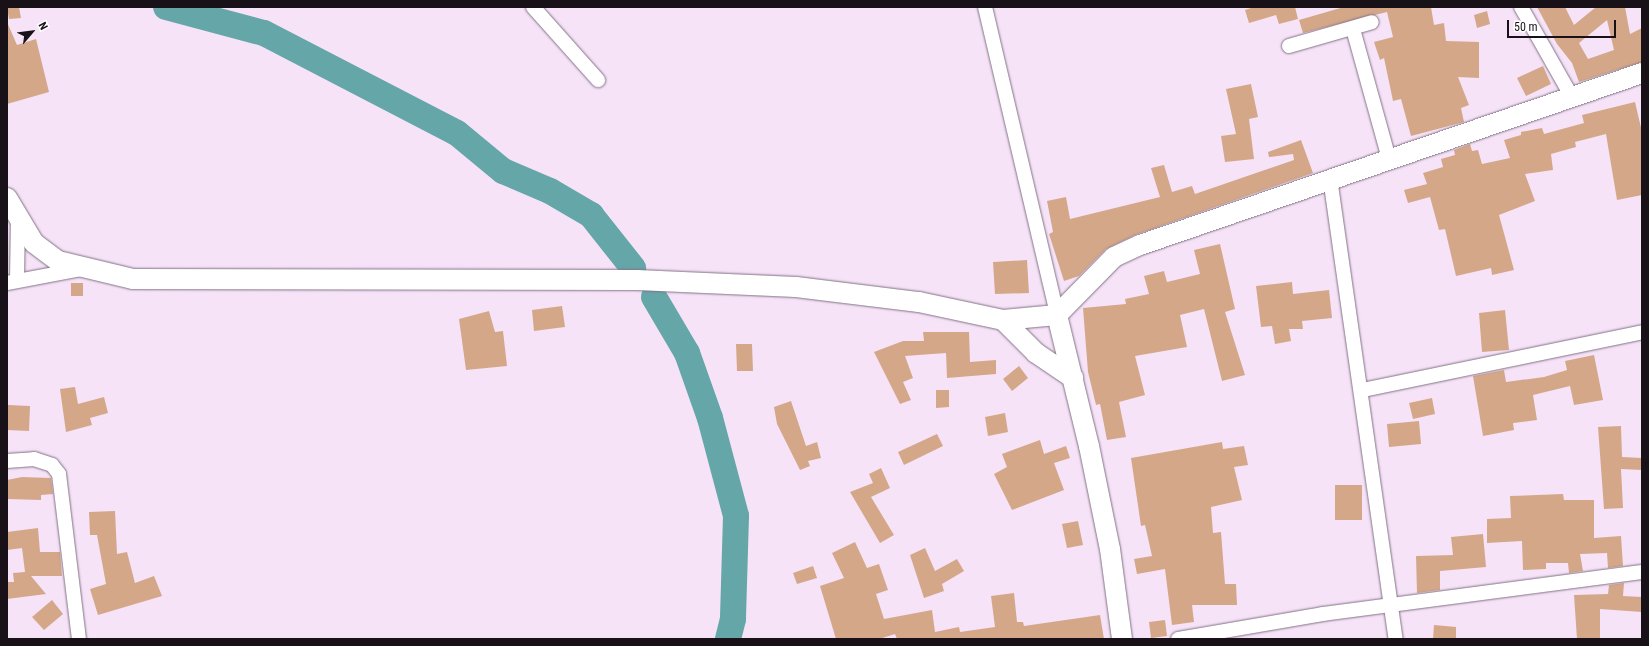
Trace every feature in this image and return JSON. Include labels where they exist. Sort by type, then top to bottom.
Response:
[{"type":"main road","points":[[7,198],[18,219],[34,243],[58,261],[81,269],[133,279],[637,280],[796,286],[919,302],[1003,320],[1057,315],[1083,285],[1121,253],[1330,178],[1642,73]]},
{"type":"main road","points":[[1057,315],[1073,378],[1110,549],[1122,639]]},
{"type":"main road","points":[[1003,320],[1036,353],[1073,378]]},
{"type":"street","points":[[533,7],[598,80]]},
{"type":"street","points":[[985,7],[1057,315]]},
{"type":"street","points":[[1522,7],[1572,97]]},
{"type":"street","points":[[1289,46],[1353,29],[1372,22]]},
{"type":"street","points":[[1353,29],[1389,159]]},
{"type":"street","points":[[1330,178],[1363,390],[1396,639]]},
{"type":"street","points":[[18,219],[12,282],[81,269]]},
{"type":"street","points":[[1363,390],[1642,332]]},
{"type":"street","points":[[7,461],[34,459],[52,465],[59,474],[79,639]]},
{"type":"street","points":[[1178,639],[1324,614],[1392,608],[1642,572]]},
{"type":"building","points":[[7,7],[19,7],[21,18],[9,19]]},
{"type":"building","points":[[1254,7],[1295,7],[1298,19],[1279,24],[1276,15],[1249,23],[1245,10]]},
{"type":"building","points":[[1344,7],[1431,7],[1434,25],[1444,23],[1446,41],[1479,42],[1479,78],[1458,77],[1469,105],[1461,108],[1464,122],[1411,136],[1401,99],[1393,101],[1384,58],[1380,60],[1374,42],[1393,37],[1387,12],[1303,33],[1299,20]]},
{"type":"building","points":[[1537,7],[1565,7],[1574,25],[1596,7],[1625,7],[1630,34],[1642,28],[1642,62],[1579,82],[1572,63],[1557,44]],"holes":[[[1607,20],[1614,50],[1588,59],[1579,43]]]},
{"type":"building","points":[[1487,11],[1490,24],[1477,28],[1474,15]]},
{"type":"building","points":[[7,22],[17,45],[36,39],[49,92],[7,104]]},
{"type":"building","points":[[1543,66],[1551,84],[1526,96],[1517,78]]},
{"type":"building","points":[[1251,84],[1258,117],[1249,119],[1254,159],[1225,162],[1221,136],[1236,134],[1226,89]]},
{"type":"building","points":[[1635,102],[1642,132],[1642,195],[1617,200],[1606,134],[1575,142],[1576,147],[1551,154],[1553,170],[1525,174],[1535,201],[1499,215],[1514,270],[1492,275],[1491,268],[1456,276],[1445,229],[1439,230],[1430,197],[1408,203],[1404,190],[1427,184],[1423,173],[1443,167],[1441,159],[1455,155],[1454,150],[1470,144],[1472,151],[1478,150],[1482,164],[1510,158],[1504,140],[1521,135],[1521,132],[1542,128],[1544,134],[1584,123],[1582,115]]},
{"type":"building","points":[[1301,140],[1313,173],[1135,235],[1106,249],[1079,276],[1064,281],[1049,234],[1053,232],[1047,201],[1066,197],[1070,219],[1160,197],[1151,168],[1164,165],[1172,192],[1192,186],[1195,194],[1294,160],[1293,154],[1269,157],[1268,152]]},
{"type":"building","points":[[1220,244],[1235,309],[1225,312],[1245,375],[1222,381],[1204,309],[1180,315],[1187,347],[1135,356],[1145,395],[1119,402],[1126,437],[1107,440],[1100,404],[1096,405],[1088,372],[1083,308],[1126,304],[1125,299],[1149,294],[1144,276],[1164,271],[1167,282],[1200,274],[1194,250]]},
{"type":"building","points":[[1027,260],[1029,293],[995,294],[993,262]]},
{"type":"building","points":[[1292,282],[1293,294],[1329,290],[1332,318],[1302,321],[1303,329],[1289,329],[1291,341],[1275,344],[1272,326],[1261,327],[1256,286]]},
{"type":"building","points":[[71,283],[83,283],[83,296],[71,296]]},
{"type":"building","points":[[562,306],[565,327],[534,331],[532,310]]},
{"type":"building","points":[[1505,310],[1509,350],[1482,352],[1479,313]]},
{"type":"building","points":[[489,311],[495,332],[503,331],[507,366],[466,370],[459,319]]},
{"type":"building","points":[[923,332],[969,332],[970,362],[996,360],[996,374],[947,378],[946,353],[905,356],[913,378],[903,382],[911,400],[900,404],[874,352],[903,341],[924,341]]},
{"type":"building","points":[[736,344],[752,344],[753,371],[737,371]]},
{"type":"building","points":[[1594,355],[1603,400],[1574,405],[1570,386],[1533,395],[1537,420],[1513,423],[1514,430],[1483,436],[1473,376],[1504,370],[1506,382],[1544,377],[1567,370],[1565,361]]},
{"type":"building","points":[[1019,366],[1028,378],[1012,391],[1003,379]]},
{"type":"building","points":[[75,387],[78,404],[104,397],[108,413],[90,418],[92,425],[66,432],[60,389]]},
{"type":"building","points":[[936,390],[949,390],[949,407],[936,408]]},
{"type":"building","points":[[1432,398],[1435,414],[1413,419],[1409,403]]},
{"type":"building","points":[[791,401],[806,446],[817,442],[821,458],[808,461],[810,466],[800,470],[777,424],[774,407]]},
{"type":"building","points":[[8,405],[30,406],[29,431],[7,430]]},
{"type":"building","points":[[1005,413],[1008,432],[988,436],[985,417]]},
{"type":"building","points":[[1419,421],[1421,444],[1389,447],[1387,424]]},
{"type":"building","points":[[1621,426],[1622,457],[1642,458],[1642,470],[1621,469],[1623,508],[1604,509],[1598,427]]},
{"type":"building","points":[[937,434],[943,446],[904,465],[898,452]]},
{"type":"building","points":[[1040,440],[1044,454],[1066,446],[1070,458],[1054,463],[1064,490],[1012,510],[994,474],[1007,467],[1002,454]]},
{"type":"building","points":[[1222,442],[1223,449],[1244,446],[1248,465],[1234,467],[1242,500],[1211,507],[1213,533],[1221,532],[1225,584],[1236,584],[1237,605],[1192,605],[1194,622],[1172,625],[1165,569],[1137,574],[1134,559],[1152,556],[1145,525],[1141,526],[1131,458]]},
{"type":"building","points":[[881,468],[890,488],[871,497],[894,535],[880,543],[850,492],[873,483],[869,474]]},
{"type":"building","points":[[22,477],[51,478],[53,494],[41,495],[41,500],[7,499],[7,480]]},
{"type":"building","points":[[1335,485],[1362,485],[1362,520],[1335,520]]},
{"type":"building","points":[[1563,494],[1564,500],[1594,500],[1594,538],[1621,536],[1623,566],[1608,568],[1607,553],[1580,554],[1583,571],[1569,573],[1568,563],[1546,563],[1546,569],[1523,570],[1522,541],[1487,543],[1487,519],[1511,518],[1510,496]]},
{"type":"building","points":[[115,511],[117,554],[127,552],[135,583],[154,576],[162,596],[98,615],[90,589],[106,584],[97,535],[90,535],[89,512]]},
{"type":"building","points":[[1078,521],[1083,545],[1067,548],[1062,524]]},
{"type":"building","points":[[38,528],[40,552],[60,552],[62,576],[31,576],[46,594],[7,599],[7,582],[14,582],[13,573],[25,572],[22,548],[7,550],[7,532]]},
{"type":"building","points":[[1483,534],[1486,567],[1440,571],[1440,590],[1417,593],[1416,556],[1453,555],[1451,537]]},
{"type":"building","points":[[855,542],[867,568],[879,564],[888,590],[876,594],[884,619],[932,610],[935,632],[959,627],[960,632],[995,627],[991,596],[1014,593],[1017,622],[1023,622],[1024,626],[1100,615],[1104,639],[897,639],[895,634],[879,639],[836,639],[820,586],[844,578],[832,553]]},
{"type":"building","points":[[925,548],[935,571],[957,559],[964,571],[942,584],[944,591],[924,598],[910,555]]},
{"type":"building","points":[[813,566],[817,578],[797,584],[793,573]]},
{"type":"building","points":[[1624,583],[1623,596],[1642,597],[1642,612],[1600,609],[1600,639],[1577,639],[1574,595],[1608,594],[1609,585]]},
{"type":"building","points":[[52,600],[63,614],[44,630],[32,617]]},
{"type":"building","points":[[1165,620],[1167,636],[1151,638],[1149,622]]},
{"type":"building","points":[[1434,625],[1456,627],[1456,639],[1433,639]]},
{"type":"waterway","points":[[166,7],[264,33],[457,133],[503,171],[550,191],[591,215],[633,268]]},
{"type":"waterway","points":[[654,297],[687,353],[710,418],[736,516],[733,619],[728,639]]}]
